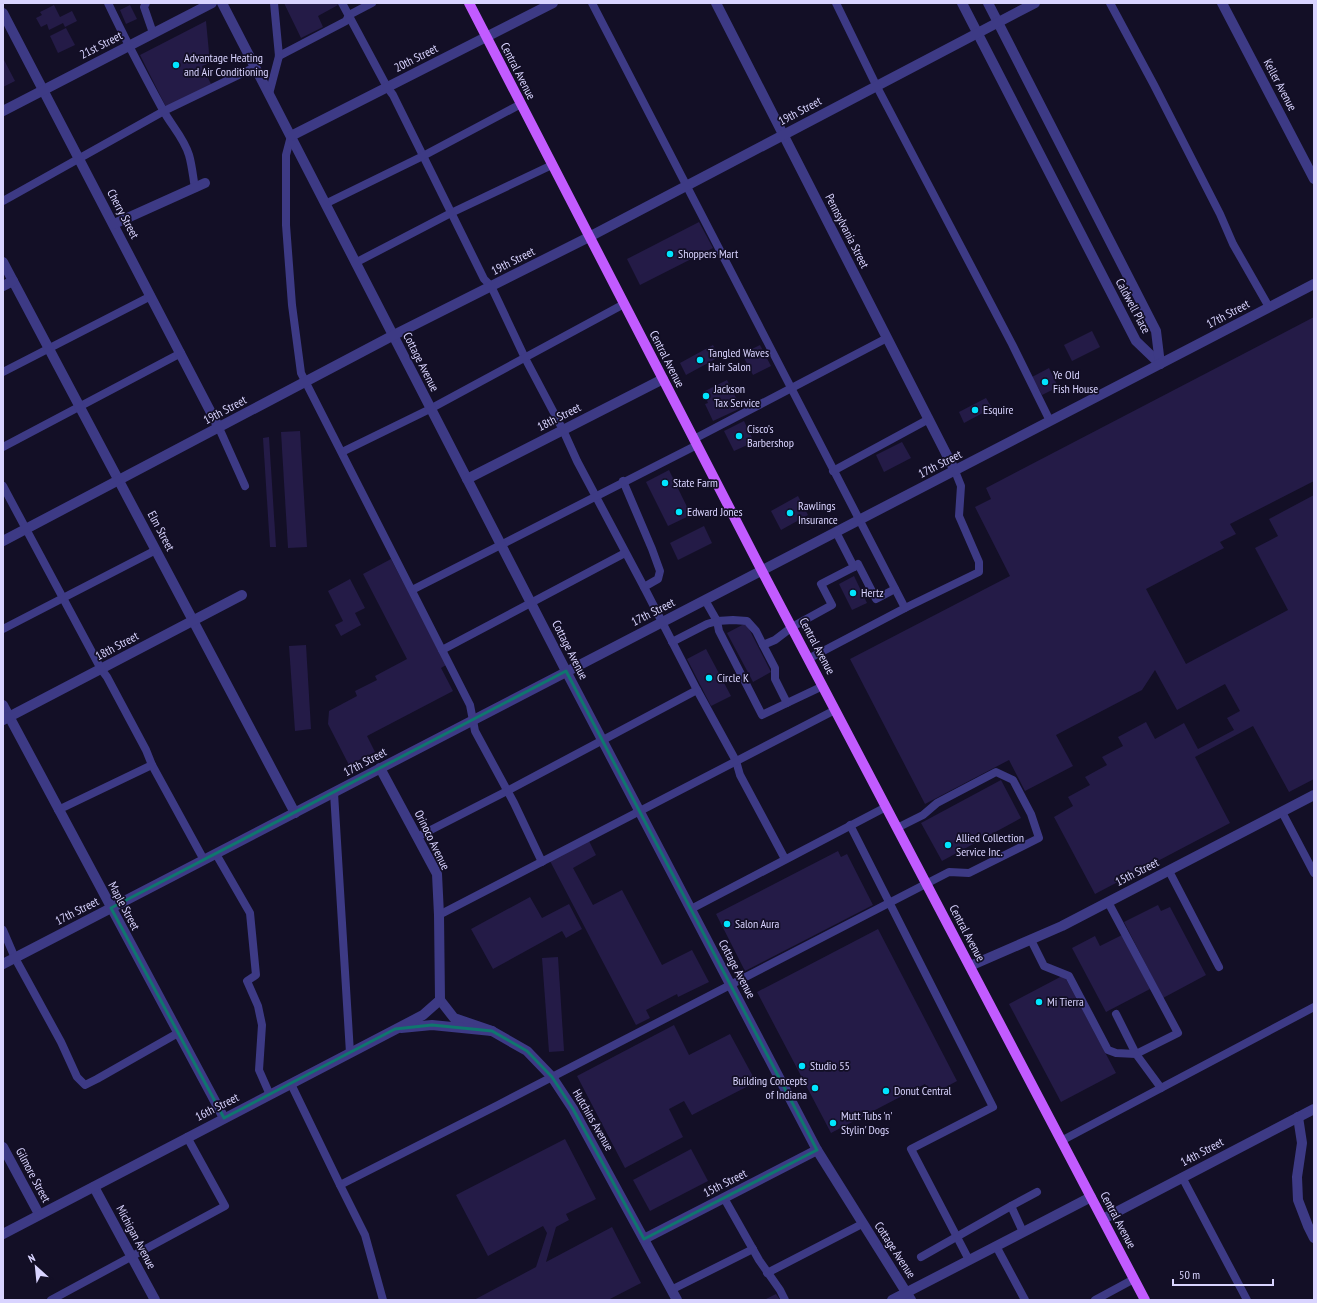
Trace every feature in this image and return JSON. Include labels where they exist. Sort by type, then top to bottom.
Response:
[{"type":"main road","name":"Central Avenue","points":[[469,3],[762,571],[1145,1300]]},
{"type":"street","name":"21st Street","points":[[3,111],[212,3]]},
{"type":"street","name":"Cottage Avenue","points":[[222,3],[500,545],[817,1150],[893,1274],[909,1296]]},
{"type":"street","name":"20th Street","points":[[291,136],[553,3]]},
{"type":"street","name":"Pennsylvania Street","points":[[716,3],[955,471]]},
{"type":"street","name":"Caldwell Place","points":[[962,3],[1136,341],[1160,364]]},
{"type":"street","name":"Caldwell Place","points":[[988,3],[1156,331],[1160,364]]},
{"type":"street","name":"19th Street","points":[[3,541],[392,336],[589,237],[876,85],[1035,3]]},
{"type":"street","name":"Keller Avenue","points":[[1222,3],[1314,179]]},
{"type":"street","name":"Cherry Street","points":[[3,13],[219,428]]},
{"type":"street","points":[[114,224],[205,183]]},
{"type":"street","name":"Elm Street","points":[[3,262],[295,813]]},
{"type":"street","points":[[3,286],[13,281]]},
{"type":"street","name":"17th Street","points":[[3,964],[1314,284]]},
{"type":"street","name":"18th Street","points":[[466,479],[663,379]]},
{"type":"street","name":"18th Street","points":[[6,719],[242,595]]},
{"type":"street","name":"Maple Street","points":[[3,705],[6,719],[58,810],[224,1118]]},
{"type":"street","name":"Orinoco Avenue","points":[[380,768],[437,874],[440,1000]]},
{"type":"street","name":"15th Street","points":[[970,966],[1062,926],[1314,795]]},
{"type":"street","name":"16th Street","points":[[3,1234],[423,1015],[440,1000]]},
{"type":"street","name":"Hutchins Avenue","points":[[440,1000],[454,1018],[492,1031],[527,1051],[552,1077],[574,1109],[676,1300]]},
{"type":"street","points":[[396,1029],[432,1025],[492,1031]]},
{"type":"street","name":"14th Street","points":[[1103,1219],[1314,1109]]},
{"type":"street","points":[[1298,1117],[1302,1143],[1298,1177],[1298,1200],[1314,1238]]},
{"type":"street","name":"Gilmore Street","points":[[3,1147],[39,1214]]},
{"type":"street","name":"15th Street","points":[[644,1239],[817,1150]]},
{"type":"street","name":"Michigan Avenue","points":[[94,1187],[155,1300]]},
{"type":"street","points":[[892,1300],[909,1296],[969,1260],[1091,1197]]},
{"type":"lane","points":[[108,3],[174,130],[183,140],[190,155],[195,188]]},
{"type":"lane","points":[[146,3],[144,7],[153,33]]},
{"type":"lane","points":[[269,94],[278,56],[274,3]]},
{"type":"lane","points":[[342,3],[387,87],[393,95],[484,279],[491,286],[525,358],[564,430],[577,461],[644,586],[697,690],[736,761],[740,775],[785,859]]},
{"type":"lane","points":[[278,56],[346,21],[349,15],[372,3]]},
{"type":"lane","points":[[592,3],[905,608]]},
{"type":"lane","points":[[836,3],[876,85],[1012,344],[1050,421]]},
{"type":"lane","points":[[1110,3],[1158,92],[1220,214],[1233,244],[1269,307]]},
{"type":"lane","points":[[3,201],[164,111],[255,67]]},
{"type":"lane","points":[[326,204],[423,156],[521,104]]},
{"type":"lane","points":[[291,136],[286,155],[286,225],[292,305],[301,373],[307,382],[470,705],[475,731],[542,862]]},
{"type":"lane","points":[[355,263],[451,213],[552,165]]},
{"type":"lane","points":[[3,372],[151,296]]},
{"type":"lane","points":[[342,452],[430,409],[624,304]]},
{"type":"lane","points":[[412,590],[623,481],[887,338]]},
{"type":"lane","points":[[3,447],[181,353]]},
{"type":"lane","points":[[833,471],[929,419]]},
{"type":"lane","points":[[219,428],[245,486]]},
{"type":"lane","points":[[808,659],[905,608],[979,572],[980,562],[959,516],[961,486],[955,471]]},
{"type":"lane","points":[[623,481],[660,571],[658,579],[644,586]]},
{"type":"lane","points":[[3,486],[100,669],[107,677],[132,723],[152,765],[204,860]]},
{"type":"lane","points":[[836,532],[854,566]]},
{"type":"lane","points":[[3,629],[156,550]]},
{"type":"lane","points":[[442,650],[625,552]]},
{"type":"lane","points":[[763,645],[775,640],[792,627],[832,606],[821,584],[858,564],[876,599],[895,589]]},
{"type":"lane","points":[[705,600],[718,622],[719,631],[762,716],[823,686]]},
{"type":"lane","points":[[672,642],[707,624],[734,620],[747,621],[756,631],[775,668],[775,679],[787,703]]},
{"type":"lane","points":[[417,837],[697,690]]},
{"type":"lane","points":[[439,915],[835,710]]},
{"type":"lane","points":[[58,810],[152,765]]},
{"type":"lane","points":[[340,1184],[552,1077],[950,872],[969,873],[1039,838],[1031,814],[1013,780],[996,772],[937,802],[923,815],[897,828]]},
{"type":"lane","points":[[334,793],[350,1053]]},
{"type":"lane","points":[[690,909],[886,807]]},
{"type":"lane","points":[[1282,812],[1314,874]]},
{"type":"lane","points":[[850,826],[993,1107],[911,1149],[969,1260]]},
{"type":"lane","points":[[216,854],[250,913],[256,975],[247,981],[258,1006],[262,1024],[259,1070],[270,1095]]},
{"type":"lane","points":[[1169,871],[1219,967]]},
{"type":"lane","points":[[1031,940],[1044,966],[1069,976],[1108,1050],[1116,1053],[1136,1054],[1178,1033],[1108,902]]},
{"type":"lane","points":[[3,930],[15,958],[61,1042],[77,1077],[85,1084],[97,1079],[178,1033]]},
{"type":"lane","points":[[1061,1141],[1314,1007]]},
{"type":"lane","points":[[1116,1014],[1136,1054],[1161,1088]]},
{"type":"lane","points":[[291,1084],[365,1235],[383,1300]]},
{"type":"lane","points":[[51,1300],[225,1206],[187,1137]]},
{"type":"lane","points":[[1182,1177],[1247,1300]]},
{"type":"lane","points":[[921,1257],[1037,1192]]},
{"type":"lane","points":[[724,1198],[767,1273],[780,1290],[785,1300]]},
{"type":"lane","points":[[1011,1206],[1023,1232]]},
{"type":"lane","points":[[767,1273],[862,1224]]},
{"type":"lane","points":[[996,1246],[1025,1300]]},
{"type":"lane","points":[[672,1290],[753,1249]]},
{"type":"lane","points":[[1095,1300],[1134,1279]]},
{"type":"highlighted area","points":[[566,671],[817,1150],[644,1239],[573,1109],[552,1077],[527,1051],[492,1031],[432,1025],[395,1029],[224,1118],[111,908]]},
{"type":"building","points":[[284,3],[337,3],[338,5],[318,16],[323,27],[301,38]]},
{"type":"building","points":[[54,5],[60,17],[72,11],[77,21],[65,27],[63,23],[49,30],[47,24],[41,27],[36,18],[42,15],[40,12]]},
{"type":"building","points":[[130,5],[137,19],[126,24],[120,10]]},
{"type":"building","points":[[206,21],[210,63],[202,66],[211,84],[166,107],[140,55]]},
{"type":"building","points":[[66,28],[75,45],[58,53],[50,36]]},
{"type":"building","points":[[3,58],[15,81],[3,87]]},
{"type":"building","name":"Shoppers Mart","points":[[699,222],[713,248],[640,285],[627,259]]},
{"type":"building","points":[[1314,317],[1314,481],[1230,524],[1236,534],[1220,542],[1224,548],[1146,589],[1186,664],[1288,610],[1255,548],[1278,536],[1269,519],[1314,495],[1314,779],[1289,792],[1253,726],[1195,757],[1230,823],[1095,894],[1054,817],[1073,806],[1068,797],[1090,785],[1085,777],[1107,765],[1102,757],[1123,746],[1118,737],[1146,722],[1155,739],[1184,723],[1198,749],[1234,730],[1227,718],[1240,711],[1225,684],[1177,710],[1155,670],[1142,690],[1056,735],[1073,766],[1025,791],[1009,760],[925,804],[850,659],[1010,576],[975,507],[991,499],[986,488]]},
{"type":"building","points":[[1092,331],[1100,347],[1072,361],[1064,345]]},
{"type":"building","name":"Tangled Waves Hair Salon","points":[[713,345],[719,357],[686,375],[680,363]]},
{"type":"building","points":[[760,345],[771,366],[753,375],[742,354]]},
{"type":"building","name":"Ye Old Fish House","points":[[1049,368],[1058,387],[1042,395],[1032,377]]},
{"type":"building","points":[[727,380],[741,408],[713,421],[705,404],[708,403],[703,392]]},
{"type":"building","name":"Esquire","points":[[986,398],[992,408],[964,423],[959,412]]},
{"type":"building","name":"Cisco's Barbershop","points":[[744,421],[754,442],[734,451],[724,431]]},
{"type":"building","points":[[300,431],[307,547],[288,548],[281,432]]},
{"type":"building","points":[[269,437],[276,547],[270,547],[263,438]]},
{"type":"building","points":[[902,442],[911,458],[884,472],[876,455]]},
{"type":"building","points":[[669,470],[691,515],[668,526],[646,482]]},
{"type":"building","name":"Rawlings Insurance","points":[[798,496],[808,515],[781,530],[771,511]]},
{"type":"building","points":[[704,526],[712,543],[678,560],[670,543]]},
{"type":"building","points":[[391,559],[446,665],[441,668],[453,691],[367,736],[375,752],[349,765],[328,724],[329,711],[357,696],[355,691],[377,680],[375,676],[407,659],[363,574]]},
{"type":"building","name":"Hertz","points":[[854,576],[867,603],[852,610],[839,584]]},
{"type":"building","points":[[350,579],[365,608],[355,613],[361,625],[341,636],[335,625],[343,621],[328,591]]},
{"type":"building","name":"Circle K","points":[[746,623],[771,672],[753,682],[727,633]]},
{"type":"building","points":[[306,645],[311,729],[295,731],[289,646]]},
{"type":"building","name":"Circle K","points":[[706,649],[731,696],[711,706],[687,659]]},
{"type":"building","points":[[1001,780],[1021,818],[942,861],[921,823]]},
{"type":"building","points":[[589,841],[596,855],[573,868],[593,905],[622,890],[662,965],[692,950],[709,982],[678,997],[677,994],[646,1010],[650,1018],[636,1025],[550,861]]},
{"type":"building","points":[[838,851],[841,857],[847,854],[873,905],[745,971],[716,914]]},
{"type":"building","points":[[530,897],[542,918],[569,904],[582,929],[566,938],[562,931],[493,969],[471,929]]},
{"type":"building","points":[[1158,905],[1161,911],[1170,907],[1206,975],[1163,998],[1124,922]]},
{"type":"building","points":[[878,929],[957,1081],[931,1095],[925,1084],[831,1133],[757,992]]},
{"type":"building","points":[[1122,935],[1150,989],[1106,1012],[1072,948],[1095,936],[1100,946]]},
{"type":"building","points":[[558,957],[564,1051],[549,1052],[542,958]]},
{"type":"building","points":[[1064,975],[1116,1073],[1061,1102],[1009,1004]]},
{"type":"building","points":[[674,1025],[689,1055],[730,1034],[756,1082],[692,1115],[684,1101],[669,1109],[683,1137],[625,1168],[577,1076]]},
{"type":"building","points":[[565,1139],[596,1199],[566,1214],[569,1220],[556,1227],[546,1262],[612,1227],[641,1283],[608,1300],[474,1300],[536,1267],[547,1233],[543,1226],[488,1256],[456,1195]]},
{"type":"building","points":[[691,1149],[708,1181],[650,1211],[633,1180]]},
{"type":"building","points":[[776,1294],[780,1300],[764,1300]]},
{"type":"place","name":"Advantage Heating and Air Conditioning","points":[[176,65]]},
{"type":"place","name":"Shoppers Mart","points":[[670,254]]},
{"type":"place","name":"Tangled Waves Hair Salon","points":[[700,360]]},
{"type":"place","name":"Ye Old Fish House","points":[[1045,382]]},
{"type":"place","name":"Jackson Tax Service","points":[[706,396]]},
{"type":"place","name":"Esquire","points":[[975,410]]},
{"type":"place","name":"Cisco's Barbershop","points":[[739,436]]},
{"type":"place","name":"State Farm","points":[[665,483]]},
{"type":"place","name":"Edward Jones","points":[[679,512]]},
{"type":"place","name":"Rawlings Insurance","points":[[790,513]]},
{"type":"place","name":"Hertz","points":[[853,593]]},
{"type":"place","name":"Circle K","points":[[709,678]]},
{"type":"place","name":"Allied Collection Service Inc.","points":[[948,845]]},
{"type":"place","name":"Salon Aura","points":[[727,924]]},
{"type":"place","name":"Mi Tierra","points":[[1039,1002]]},
{"type":"place","name":"Studio 55","points":[[802,1066]]},
{"type":"place","name":"Building Concepts of Indiana","points":[[815,1088]]},
{"type":"place","name":"Donut Central","points":[[886,1091]]},
{"type":"place","name":"Mutt Tubs 'n' Stylin' Dogs","points":[[833,1123]]}]
